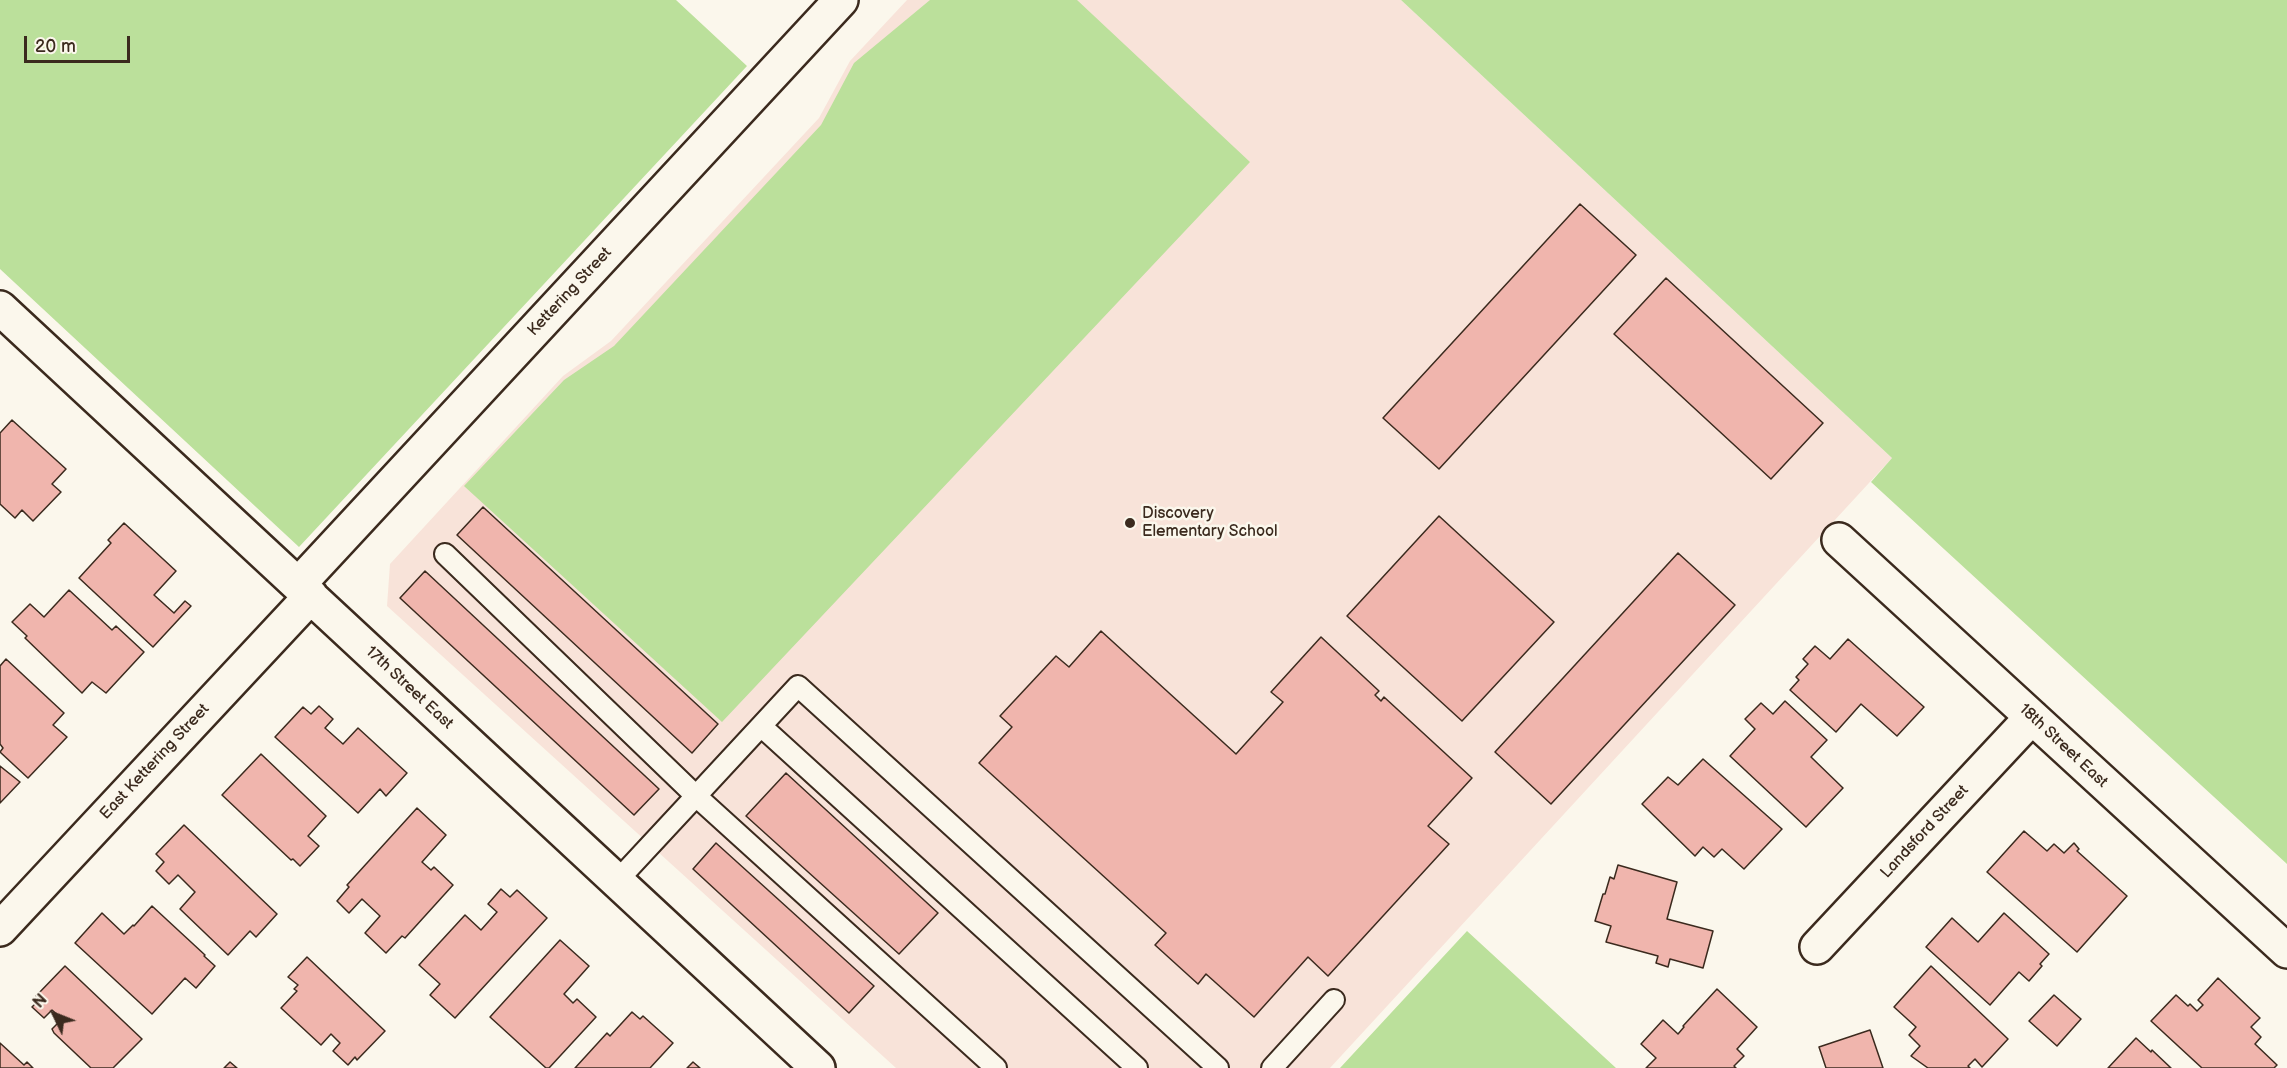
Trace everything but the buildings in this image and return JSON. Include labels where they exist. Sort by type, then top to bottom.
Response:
[{"type":"street","name":"Kettering Street","points":[[304,591],[841,0]]},
{"type":"street","name":"17th Street East","points":[[0,308],[818,1068]]},
{"type":"street","name":"18th Street East","points":[[1839,540],[2287,951]]},
{"type":"street","name":"East Kettering Street","points":[[0,928],[304,591]]},
{"type":"street","name":"Landsford Street","points":[[1817,947],[2032,717]]},
{"type":"lane","points":[[445,555],[696,796],[996,1068]]},
{"type":"lane","points":[[617,881],[798,686],[1218,1068]]},
{"type":"lane","points":[[762,726],[1137,1068]]},
{"type":"lane","points":[[1272,1068],[1334,1000]]},
{"type":"shaded area","name":"Discovery Elementary School","points":[[907,0],[1401,0],[1892,458],[1330,1068],[896,1068],[387,606],[390,564],[563,376],[611,341],[819,118],[850,61]]},
{"type":"green space","points":[[0,0],[676,0],[747,66],[299,547],[0,269]]},
{"type":"green space","points":[[930,0],[1077,0],[1250,162],[722,722],[464,486],[564,380],[614,346],[821,125],[854,63]]},
{"type":"green space","points":[[1401,0],[2287,0],[2287,864],[1871,482],[1892,458]]},
{"type":"green space","points":[[1467,931],[1616,1068],[1340,1068]]},
{"type":"place","name":"Discovery Elementary School","points":[[1130,523]]}]
